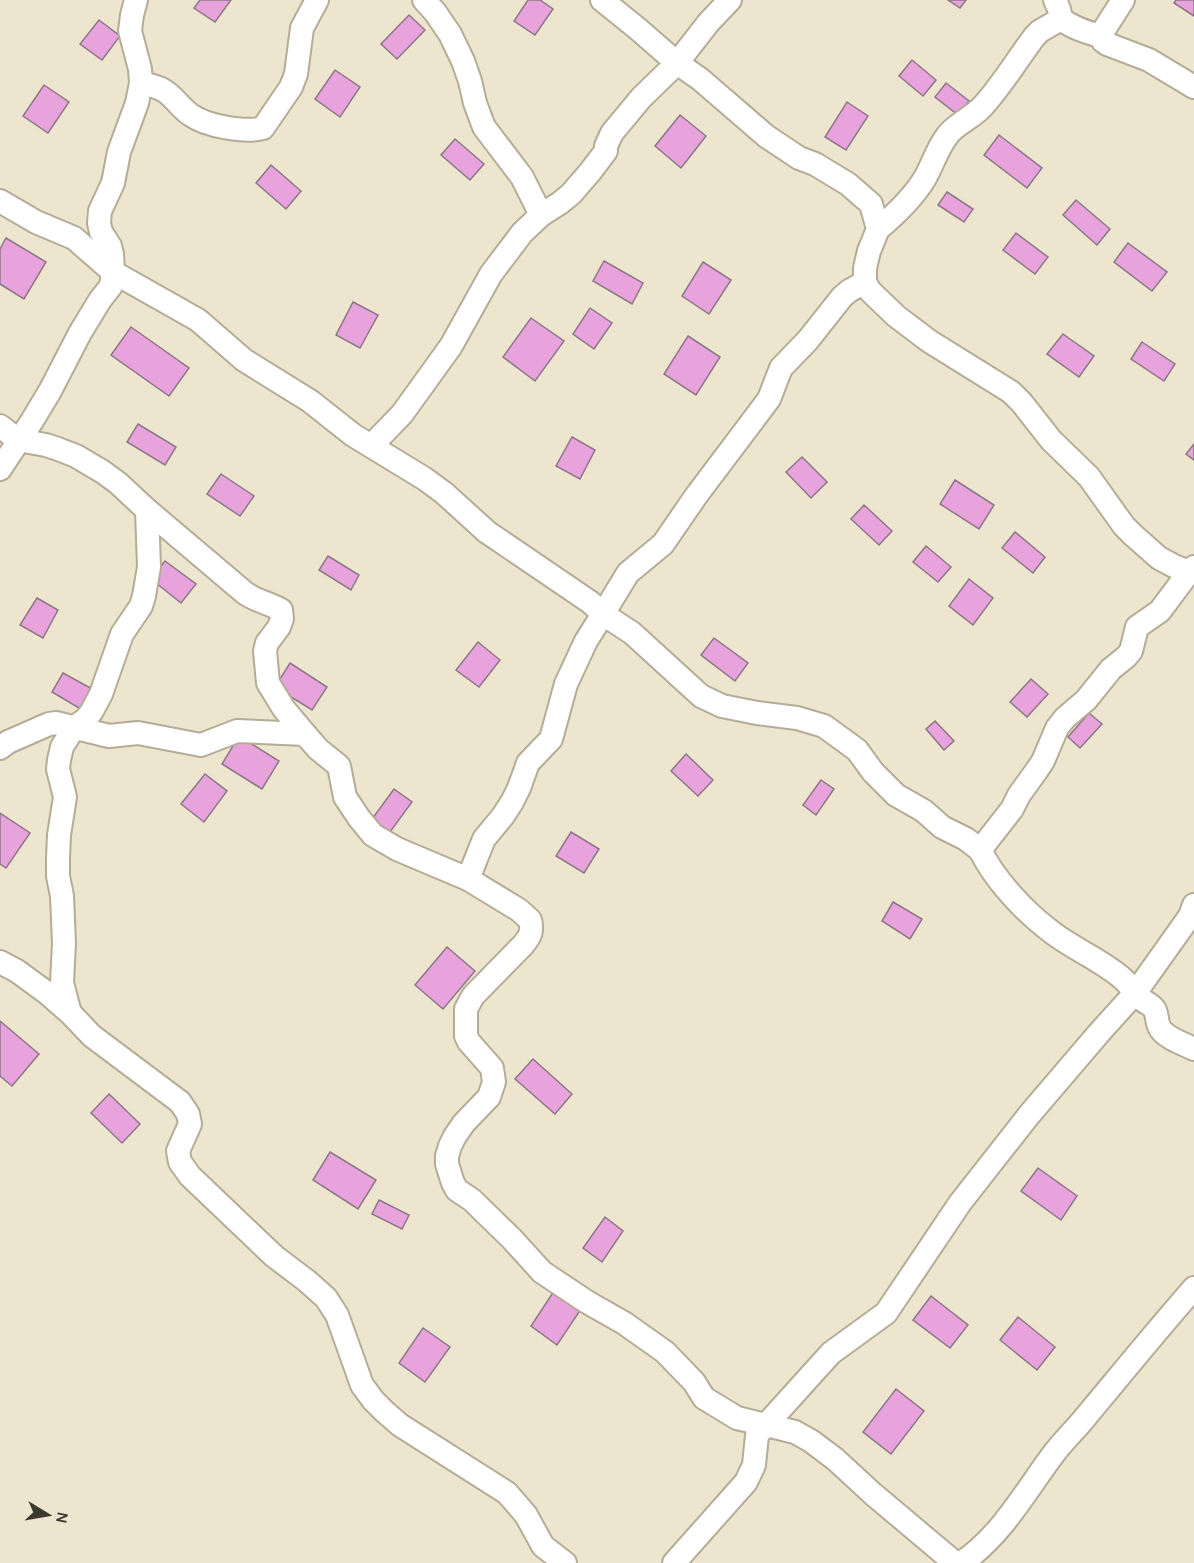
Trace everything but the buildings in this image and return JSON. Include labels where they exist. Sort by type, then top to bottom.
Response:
[{"type":"street","points":[[0,469],[51,391],[80,333],[111,286],[112,254],[101,232],[100,211],[113,183],[118,152],[137,103],[141,83],[140,69],[130,31],[136,0]]},
{"type":"street","points":[[141,83],[165,90],[191,115],[208,123],[222,127],[254,130],[263,128],[291,87],[296,74],[302,28],[317,0]]},
{"type":"street","points":[[424,0],[445,27],[463,61],[484,127],[522,177],[541,215]]},
{"type":"street","points":[[602,0],[766,136],[799,158],[815,164],[848,184],[871,204],[899,212]]},
{"type":"street","points":[[371,446],[402,414],[451,346],[490,274],[522,233],[541,215],[565,199],[590,172],[606,151],[612,134],[641,98],[677,63],[709,22],[730,0]]},
{"type":"street","points":[[1100,36],[1123,0]]},
{"type":"street","points":[[980,850],[1012,809],[1043,761],[1057,728],[1086,700],[1111,669],[1126,657],[1131,651],[1137,627],[1160,611],[1192,570],[1174,566],[1159,558],[1133,535],[1089,477],[1051,440],[1011,392],[921,335],[878,300],[865,282],[869,251],[878,229],[899,212],[926,176],[941,144],[949,133],[974,116],[985,104],[1058,9],[1068,24],[1100,36],[1107,44],[1149,60],[1194,87]]},
{"type":"street","points":[[0,201],[36,222],[74,238],[113,272],[190,315],[244,360],[310,401],[353,435],[425,479],[487,532],[632,633],[701,696],[722,705],[757,713],[797,718],[824,726],[857,750],[873,772],[896,795],[924,811],[942,826],[966,839],[980,850],[994,874],[1048,930],[1122,978],[1138,996],[1153,1007],[1158,1025],[1164,1033],[1194,1048]]},
{"type":"street","points":[[871,204],[878,229]]},
{"type":"street","points":[[468,879],[484,839],[512,802],[528,763],[552,739],[566,684],[586,642],[628,573],[663,544],[769,399],[782,368],[842,297],[865,282]]},
{"type":"street","points":[[0,426],[18,440],[46,445],[90,464],[118,483],[245,593],[255,600],[281,610],[282,620],[267,643],[265,651],[268,683],[284,709],[305,734],[318,749],[339,766],[345,797],[358,818],[373,835],[397,849],[468,879],[519,910],[530,920],[532,926],[529,938],[473,996],[466,1009],[466,1035],[469,1042],[492,1068],[494,1082],[489,1097],[464,1123],[450,1146],[447,1164],[457,1190],[472,1200],[496,1223],[542,1272],[624,1323],[665,1352],[693,1382],[704,1398],[737,1418],[795,1432],[835,1459],[955,1563]]},
{"type":"street","points":[[70,1013],[62,983],[64,943],[58,858],[65,797],[58,769],[59,760],[62,747],[75,727],[86,719],[97,701],[122,634],[135,616],[144,596],[149,567],[147,510]]},
{"type":"street","points":[[0,748],[8,742],[56,723],[109,736],[138,734],[201,745],[237,731],[305,734]]},
{"type":"street","points":[[674,1563],[746,1482],[754,1465],[757,1435],[831,1353],[886,1313],[960,1203],[1029,1115],[1136,992],[1190,916],[1194,904]]},
{"type":"street","points":[[0,962],[40,988],[70,1013],[92,1036],[180,1102],[188,1114],[190,1124],[178,1151],[180,1162],[189,1176],[274,1256],[326,1298],[337,1316],[362,1385],[373,1400],[400,1425],[507,1493],[526,1515],[543,1546],[565,1563]]},
{"type":"street","points":[[961,1563],[978,1552],[997,1530],[1057,1450],[1194,1288]]}]
